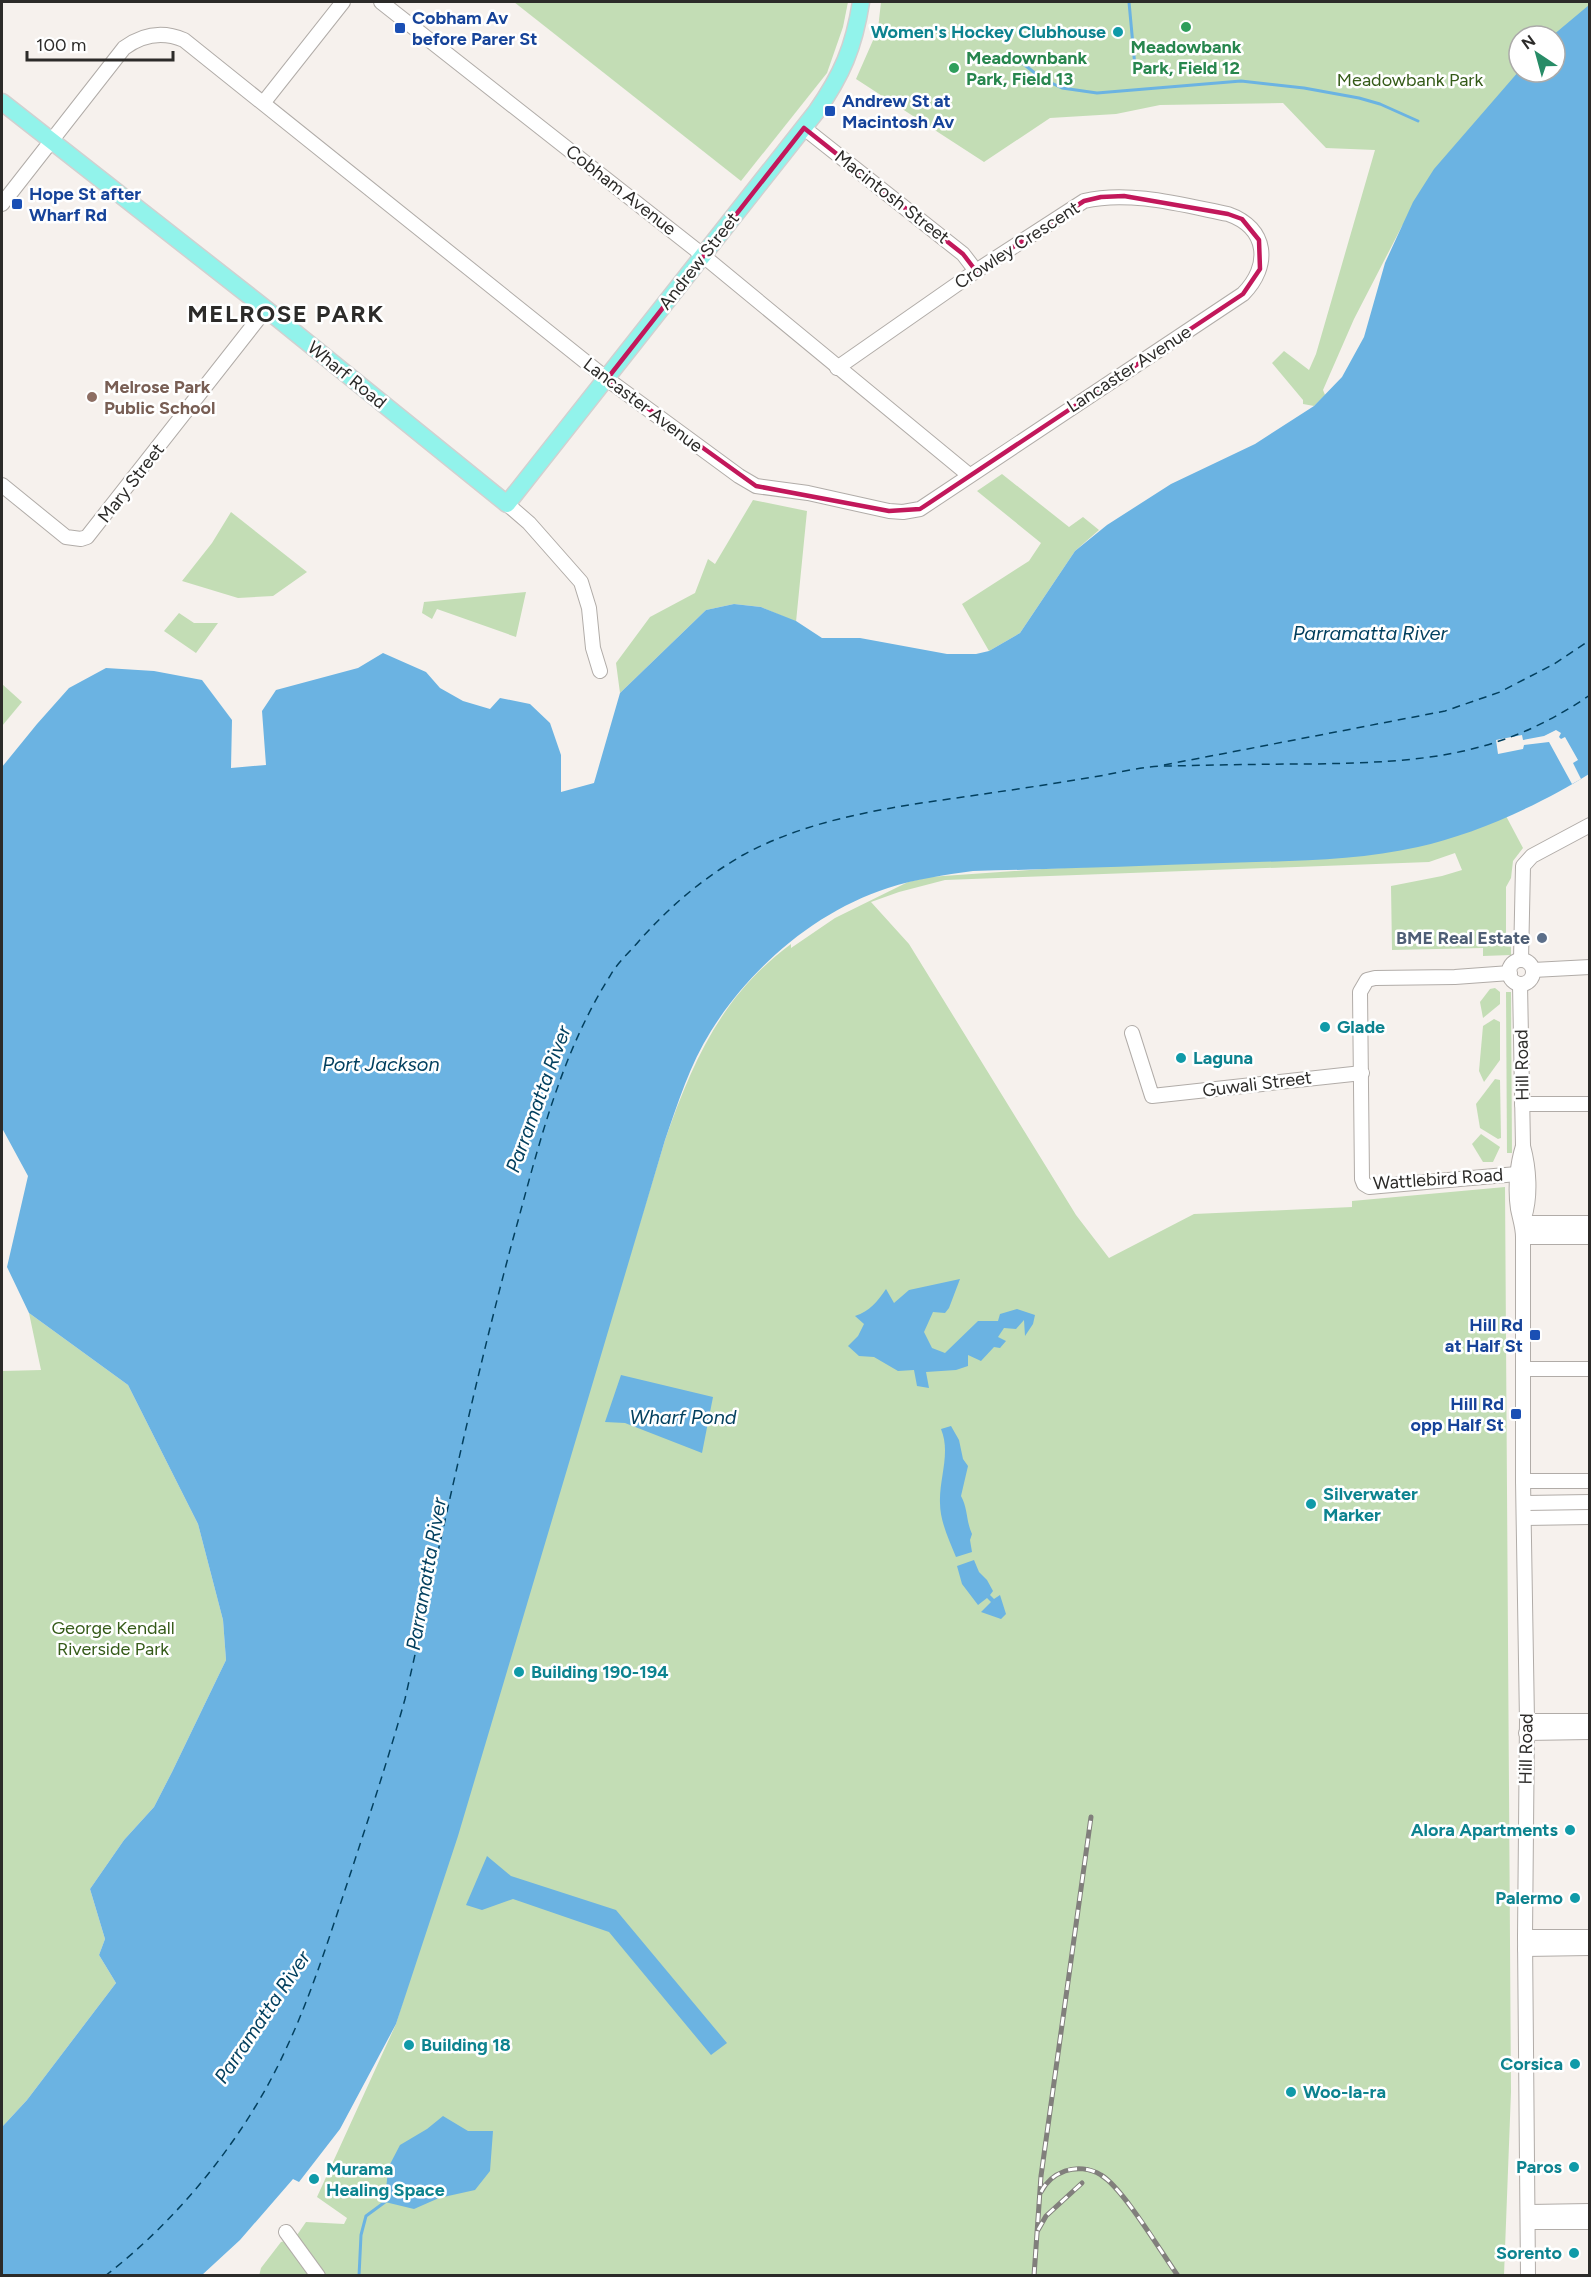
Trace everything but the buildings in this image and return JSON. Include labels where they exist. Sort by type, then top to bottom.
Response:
[{"type":"main road","name":"Andrew Street","points":[[507,504],[804,128],[828,94],[843,68],[857,28],[861,2]]},
{"type":"main road","name":"Wharf Road","points":[[2,102],[266,309],[507,504]]},
{"type":"street","points":[[264,102],[343,2]]},
{"type":"street","name":"Cobham Avenue","points":[[381,2],[703,255],[969,475]]},
{"type":"street","name":"Lancaster Avenue","points":[[2,204],[124,48],[150,35],[170,35],[184,40],[264,102],[607,379],[740,476],[756,486],[808,493],[903,512],[920,509],[1243,294],[1254,283],[1260,269],[1262,254],[1259,240],[1252,228]]},
{"type":"street","name":"Macintosh Street","points":[[804,128],[963,254],[976,271]]},
{"type":"street","name":"Crowley Crescent","points":[[837,368],[976,271],[1084,201],[1101,197],[1124,196],[1228,214],[1242,219],[1252,228]]},
{"type":"street","name":"Mary Street","points":[[2,484],[66,537],[81,539],[87,537],[266,309]]},
{"type":"street","name":"Wharf Road","points":[[507,504],[529,523],[581,582],[589,608],[593,648],[600,671]]},
{"type":"street","points":[[1521,960],[1522,866],[1532,856],[1590,825]]},
{"type":"street","points":[[1521,960],[1529,963],[1533,970],[1531,979],[1520,984],[1514,981],[1510,974],[1512,966],[1521,960]]},
{"type":"street","points":[[1533,970],[1590,967]]},
{"type":"street","points":[[1362,1073],[1360,992],[1367,980],[1510,974]]},
{"type":"street","name":"Hill Road","points":[[1520,984],[1523,1146],[1527,1162],[1527,1207],[1523,1223],[1523,1481],[1527,1727],[1525,1943],[1528,2276]]},
{"type":"street","name":"Guwali Street","points":[[1132,1033],[1152,1096],[1362,1073]]},
{"type":"street","name":"Wattlebird Road","points":[[1362,1073],[1362,1179],[1364,1184],[1369,1186],[1517,1174]]},
{"type":"street","points":[[1522,1104],[1590,1104]]},
{"type":"street","name":"Hill Road","points":[[1523,1146],[1517,1174],[1518,1208],[1523,1223]]},
{"type":"street","points":[[1523,1223],[1590,1223]]},
{"type":"street","points":[[1523,1237],[1590,1237]]},
{"type":"street","points":[[1523,1369],[1590,1369]]},
{"type":"street","points":[[1523,1481],[1590,1481]]},
{"type":"street","points":[[1525,1503],[1590,1502]]},
{"type":"street","points":[[1525,1518],[1590,1516]]},
{"type":"street","points":[[1527,1727],[1590,1721]]},
{"type":"street","points":[[1527,1727],[1590,1732]]},
{"type":"street","points":[[1525,1943],[1590,1937]]},
{"type":"street","points":[[1525,1943],[1590,1948]]},
{"type":"street","points":[[1529,2217],[1590,2211]]},
{"type":"street","points":[[1529,2217],[1590,2222]]},
{"type":"street","points":[[286,2232],[318,2276]]},
{"type":"highlighted area","points":[[804,128],[963,254],[976,271],[1084,201],[1101,197],[1124,196],[1228,214],[1242,219],[1259,240],[1260,269],[1243,294],[920,509],[889,511],[756,486],[607,379]]},
{"type":"green space","points":[[514,2],[848,2],[843,27],[827,73],[741,181]]},
{"type":"green space","name":"Meadowbank Park","points":[[881,2],[1589,2],[1589,32],[1567,35],[1567,24],[1507,24],[1507,84],[1531,84],[1402,226],[1354,319],[1323,390],[1325,395],[1314,406],[1303,404],[1303,400],[1272,363],[1284,351],[1309,370],[1316,354],[1375,150],[1326,148],[1283,103],[1160,105],[1116,114],[1050,118],[984,162],[856,79],[878,29]]},
{"type":"green space","points":[[1002,474],[1069,527],[1083,517],[1099,530],[1075,551],[1020,633],[989,651],[962,604],[1029,561],[1041,543],[977,491]]},
{"type":"green space","points":[[753,500],[807,511],[796,622],[761,607],[734,604],[706,610],[620,693],[616,663],[650,617],[695,593],[708,559],[715,564]]},
{"type":"green space","points":[[231,512],[307,572],[273,596],[238,598],[182,581],[212,543]]},
{"type":"green space","points":[[526,592],[516,637],[437,609],[432,619],[422,613],[424,602]]},
{"type":"green space","points":[[179,613],[194,623],[218,623],[196,653],[164,631]]},
{"type":"green space","points":[[2,684],[22,702],[2,726]]},
{"type":"green space","points":[[1506,816],[1523,848],[1513,861],[1511,878],[1506,887],[1506,934],[1511,944],[1511,955],[1483,956],[1483,948],[1392,950],[1391,886],[1462,870],[1455,853],[1429,862],[945,880],[871,902],[909,944],[1076,1215],[1109,1258],[1194,1214],[1352,1207],[1352,1201],[1505,1187],[1511,2092],[1504,2275],[259,2276],[261,2268],[281,2242],[295,2238],[306,2222],[344,2224],[347,2218],[317,2197],[396,2024],[665,1140],[687,1083],[712,1032],[746,985],[791,944],[791,948],[835,918],[908,882],[929,877],[1043,869],[1368,854],[1462,834]]},
{"type":"green space","points":[[1495,988],[1500,992],[1500,1004],[1483,1018],[1480,1002],[1490,989]]},
{"type":"green space","points":[[1506,992],[1511,992],[1512,1153],[1507,1153]]},
{"type":"green space","points":[[1494,1019],[1500,1022],[1500,1060],[1484,1082],[1479,1071],[1483,1026]]},
{"type":"green space","points":[[1495,1079],[1500,1080],[1501,1138],[1498,1139],[1480,1128],[1476,1104]]},
{"type":"green space","points":[[1481,1134],[1500,1147],[1493,1162],[1483,1162],[1472,1144]]},
{"type":"green space","name":"George Kendall Riverside Park","points":[[29,1313],[128,1385],[198,1524],[223,1620],[226,1660],[154,1807],[124,1840],[90,1889],[105,1939],[99,1955],[116,1983],[27,2100],[2,2127],[2,1371],[41,1370]]},
{"type":"water","name":"Port Jackson","points":[[1589,5],[1589,774],[1529,807],[1484,827],[1439,842],[1395,852],[1297,861],[973,871],[909,882],[861,898],[835,911],[787,944],[765,964],[745,985],[711,1031],[680,1098],[665,1140],[458,1836],[396,2024],[340,2129],[299,2182],[293,2179],[240,2240],[202,2275],[2,2276],[2,2127],[27,2100],[116,1983],[99,1955],[105,1939],[90,1889],[124,1840],[154,1807],[226,1660],[223,1620],[198,1524],[128,1385],[29,1313],[7,1267],[28,1176],[2,1128],[2,767],[69,688],[106,668],[154,671],[202,680],[232,720],[231,768],[266,765],[262,711],[276,690],[358,668],[383,653],[426,672],[440,688],[463,701],[490,709],[500,698],[530,704],[550,723],[561,755],[561,792],[594,783],[620,693],[706,610],[734,604],[761,607],[796,621],[822,638],[860,638],[947,654],[976,654],[989,651],[1020,633],[1075,551],[1107,525],[1171,484],[1255,444],[1314,406],[1342,377],[1364,337],[1385,263],[1413,202],[1434,169],[1508,84],[1567,84],[1566,24]]},
{"type":"water","points":[[960,1279],[949,1308],[945,1313],[933,1312],[924,1332],[932,1348],[945,1353],[978,1321],[998,1321],[1000,1314],[1017,1309],[1035,1315],[1033,1324],[1025,1336],[1024,1320],[1016,1329],[1004,1328],[998,1337],[1006,1341],[1000,1348],[994,1347],[981,1361],[968,1355],[968,1366],[956,1370],[926,1372],[929,1388],[917,1386],[914,1370],[898,1371],[874,1357],[859,1356],[848,1346],[858,1336],[864,1324],[855,1316],[873,1306],[886,1289],[894,1303],[909,1290]]},
{"type":"water","name":"Wharf Pond","points":[[621,1375],[713,1397],[702,1453],[625,1423],[605,1422]]},
{"type":"water","points":[[951,1426],[959,1440],[963,1459],[968,1466],[961,1496],[972,1534],[970,1540],[972,1552],[956,1557],[940,1510],[945,1456],[941,1429]]},
{"type":"water","points":[[974,1560],[979,1572],[993,1591],[990,1595],[994,1599],[1000,1595],[1006,1614],[1001,1619],[981,1612],[991,1602],[987,1598],[978,1605],[962,1584],[957,1566]]},
{"type":"water","points":[[487,1856],[511,1876],[616,1910],[727,2043],[711,2055],[609,1932],[513,1899],[482,1910],[466,1905]]},
{"type":"water","points":[[443,2116],[468,2131],[493,2131],[490,2171],[475,2190],[439,2198],[414,2209],[385,2202],[388,2168],[400,2145],[427,2129]]},
{"type":"pier","points":[[1556,730],[1561,733],[1559,737],[1561,739],[1565,737],[1578,760],[1573,763],[1581,779],[1572,784],[1549,742],[1524,745],[1523,749],[1498,754],[1496,740],[1522,735],[1523,740],[1544,736]]},
{"type":"waterway","points":[[1129,2],[1135,67]]},
{"type":"waterway","points":[[1016,58],[1041,78],[1062,88],[1097,93],[1241,81],[1304,88],[1359,98],[1380,104],[1418,121]]},
{"type":"waterway","points":[[359,2276],[361,2235],[366,2216],[385,2202]]},
{"type":"ferry route","points":[[1164,765],[1445,711],[1500,692],[1554,664],[1590,640]]},
{"type":"ferry route","points":[[105,2276],[159,2229],[208,2174],[230,2145],[269,2083],[303,2009],[348,1881],[405,1699],[484,1353],[513,1239],[552,1104],[563,1071],[592,1007],[616,967],[650,928],[700,883],[743,855],[803,829],[835,820],[900,807],[1152,767],[1352,763],[1423,758],[1490,744],[1523,732],[1556,716],[1590,695]]},
{"type":"railway","points":[[1034,2276],[1041,2176],[1091,1817]]},
{"type":"railway","points":[[1041,2192],[1054,2177],[1069,2170],[1088,2170],[1101,2175],[1131,2206],[1178,2276]]},
{"type":"railway","points":[[1038,2230],[1046,2216],[1082,2183]]},
{"type":"place","name":"Meadowbank Park, Field 12","points":[[1186,27]]},
{"type":"place","name":"Cobham Av before Parer St","points":[[400,28]]},
{"type":"place","name":"Women's Hockey Clubhouse","points":[[1118,32]]},
{"type":"place","name":"Meadownbank Park, Field 13","points":[[954,68]]},
{"type":"place","name":"Andrew St at Macintosh Av","points":[[830,111]]},
{"type":"place","name":"Hope St after Wharf Rd","points":[[17,204]]},
{"type":"place","name":"Melrose Park Public School","points":[[92,397]]},
{"type":"place","name":"BME Real Estate","points":[[1542,938]]},
{"type":"place","name":"Glade","points":[[1325,1027]]},
{"type":"place","name":"Laguna","points":[[1181,1058]]},
{"type":"place","name":"Hill Rd at Half St","points":[[1535,1335]]},
{"type":"place","name":"Hill Rd opp Half St","points":[[1516,1414]]},
{"type":"place","name":"Silverwater Marker","points":[[1311,1504]]},
{"type":"place","name":"Building 190-194","points":[[519,1672]]},
{"type":"place","name":"Alora Apartments","points":[[1570,1830]]},
{"type":"place","name":"Palermo","points":[[1575,1898]]},
{"type":"place","name":"Building 18","points":[[409,2045]]},
{"type":"place","name":"Corsica","points":[[1575,2064]]},
{"type":"place","name":"Woo-la-ra","points":[[1291,2092]]},
{"type":"place","name":"Paros","points":[[1574,2167]]},
{"type":"place","name":"Murama Healing Space","points":[[314,2179]]},
{"type":"place","name":"Sorento","points":[[1574,2253]]},
{"type":"district","name":"MELROSE PARK","points":[[286,314]]},
{"type":"water label","name":"Parramatta River","points":[[1370,633]]},
{"type":"water label","name":"Parramatta River","points":[[538,1099]]},
{"type":"water label","name":"Parramatta River","points":[[426,1574]]},
{"type":"water label","name":"Parramatta River","points":[[262,2017]]}]
